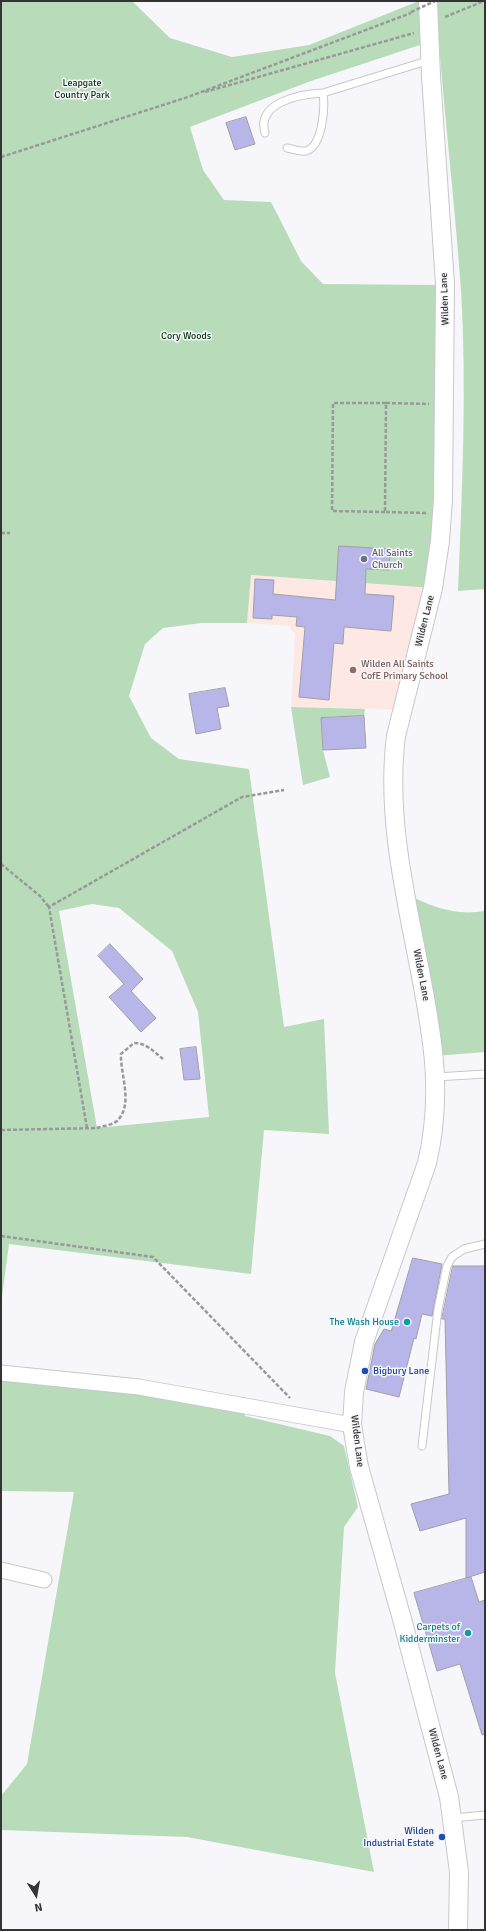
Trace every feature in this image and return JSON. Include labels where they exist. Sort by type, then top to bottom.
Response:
[{"type":"street","name":"Wilden Lane","points":[[428,1],[430,60],[445,284],[445,404],[442,514],[433,588],[402,710],[393,760],[396,833],[411,923],[431,1024],[436,1077],[436,1118],[429,1157],[364,1342],[354,1392],[352,1425],[359,1467],[402,1619],[453,1818],[459,1872],[458,1930]]},
{"type":"street","points":[[1,1373],[139,1387],[352,1425]]},
{"type":"street","points":[[1,1570],[44,1580]]},
{"type":"lane","points":[[265,133],[263,125],[265,115],[293,97],[304,94],[323,93],[430,60]]},
{"type":"lane","points":[[287,148],[306,151],[316,142],[325,108],[323,93]]},
{"type":"lane","points":[[436,1077],[485,1074]]},
{"type":"lane","points":[[422,1446],[438,1309],[447,1266],[452,1257],[464,1249],[485,1244]]},
{"type":"lane","points":[[453,1818],[485,1815]]},
{"type":"path","points":[[188,97],[411,12],[435,1]]},
{"type":"path","points":[[1,157],[188,97],[429,30],[484,1]]},
{"type":"path","points":[[442,514],[332,511],[334,403],[445,404]]},
{"type":"path","points":[[385,512],[386,403]]},
{"type":"path","points":[[1,533],[10,533]]},
{"type":"path","points":[[49,907],[242,797],[284,790]]},
{"type":"path","points":[[1,864],[40,896],[49,907],[86,1128]]},
{"type":"path","points":[[1,1130],[86,1128],[109,1125],[116,1121],[123,1113],[125,1099],[121,1054],[125,1049],[134,1043],[145,1044],[163,1059]]},
{"type":"path","points":[[1,1236],[153,1257],[307,1416]]},
{"type":"shaded area","name":"Wilden All Saints CofE Primary School","points":[[251,575],[433,588],[402,710],[291,707],[295,634],[288,626],[247,623]]},
{"type":"green space","points":[[1,1],[132,1],[170,38],[232,57],[309,45],[419,1],[426,43],[311,81],[190,127],[203,170],[224,200],[271,202],[301,261],[323,284],[439,285],[433,588],[251,575],[247,623],[202,623],[163,628],[145,644],[129,696],[151,738],[179,759],[249,769],[284,1027],[324,1019],[329,1134],[264,1130],[251,1274],[9,1244],[1,1305]],"holes":[[[92,904],[119,908],[172,951],[198,1012],[209,1117],[97,1128],[59,911]]]},
{"type":"green space","points":[[436,1],[485,1],[485,589],[458,591],[464,403],[463,328]]},
{"type":"green space","points":[[291,707],[365,709],[364,716],[321,718],[323,750],[330,777],[303,785]]},
{"type":"green space","points":[[406,894],[444,909],[464,912],[485,911],[485,1052],[435,1056]]},
{"type":"green space","points":[[1,1373],[245,1405],[245,1416],[330,1436],[344,1446],[358,1507],[344,1527],[335,1673],[374,1872],[187,1837],[1,1830],[1,1796],[27,1764],[74,1492],[1,1491]]},
{"type":"building","points":[[246,117],[255,144],[235,150],[226,123]]},
{"type":"building","points":[[339,546],[390,549],[389,570],[366,569],[365,594],[394,596],[391,631],[344,627],[343,644],[334,643],[329,700],[299,697],[305,627],[296,626],[297,617],[272,615],[272,619],[253,618],[255,579],[274,580],[273,594],[335,600]]},
{"type":"building","points":[[225,688],[229,706],[217,708],[221,729],[196,734],[189,694]]},
{"type":"building","points":[[364,716],[366,748],[323,750],[321,718]]},
{"type":"building","points":[[110,944],[143,979],[131,991],[156,1018],[141,1032],[109,997],[124,984],[98,956]]},
{"type":"building","points":[[196,1047],[200,1079],[184,1080],[180,1049]]},
{"type":"building","name":"The Wash House","points":[[413,1258],[442,1264],[432,1316],[422,1314],[416,1339],[414,1338],[399,1397],[366,1389],[375,1344],[384,1329],[391,1331]]},
{"type":"building","points":[[453,1266],[485,1266],[485,1572],[466,1578],[466,1518],[420,1531],[411,1504],[449,1494],[445,1319],[442,1319]]},
{"type":"building","name":"Carpets of Kidderminster","points":[[471,1577],[479,1602],[485,1600],[485,1734],[482,1735],[460,1664],[437,1671],[414,1593]]},
{"type":"place","name":"All Saints Church","points":[[364,559]]},
{"type":"place","name":"Wilden All Saints CofE Primary School","points":[[353,670]]},
{"type":"place","name":"The Wash House","points":[[407,1322]]},
{"type":"place","name":"Bigbury Lane","points":[[365,1371]]},
{"type":"place","name":"Carpets of Kidderminster","points":[[468,1633]]},
{"type":"place","name":"Wilden Industrial Estate","points":[[442,1837]]},
{"type":"park label","name":"Leapgate Country Park","points":[[82,88]]},
{"type":"park label","name":"Cory Woods","points":[[186,336]]}]
